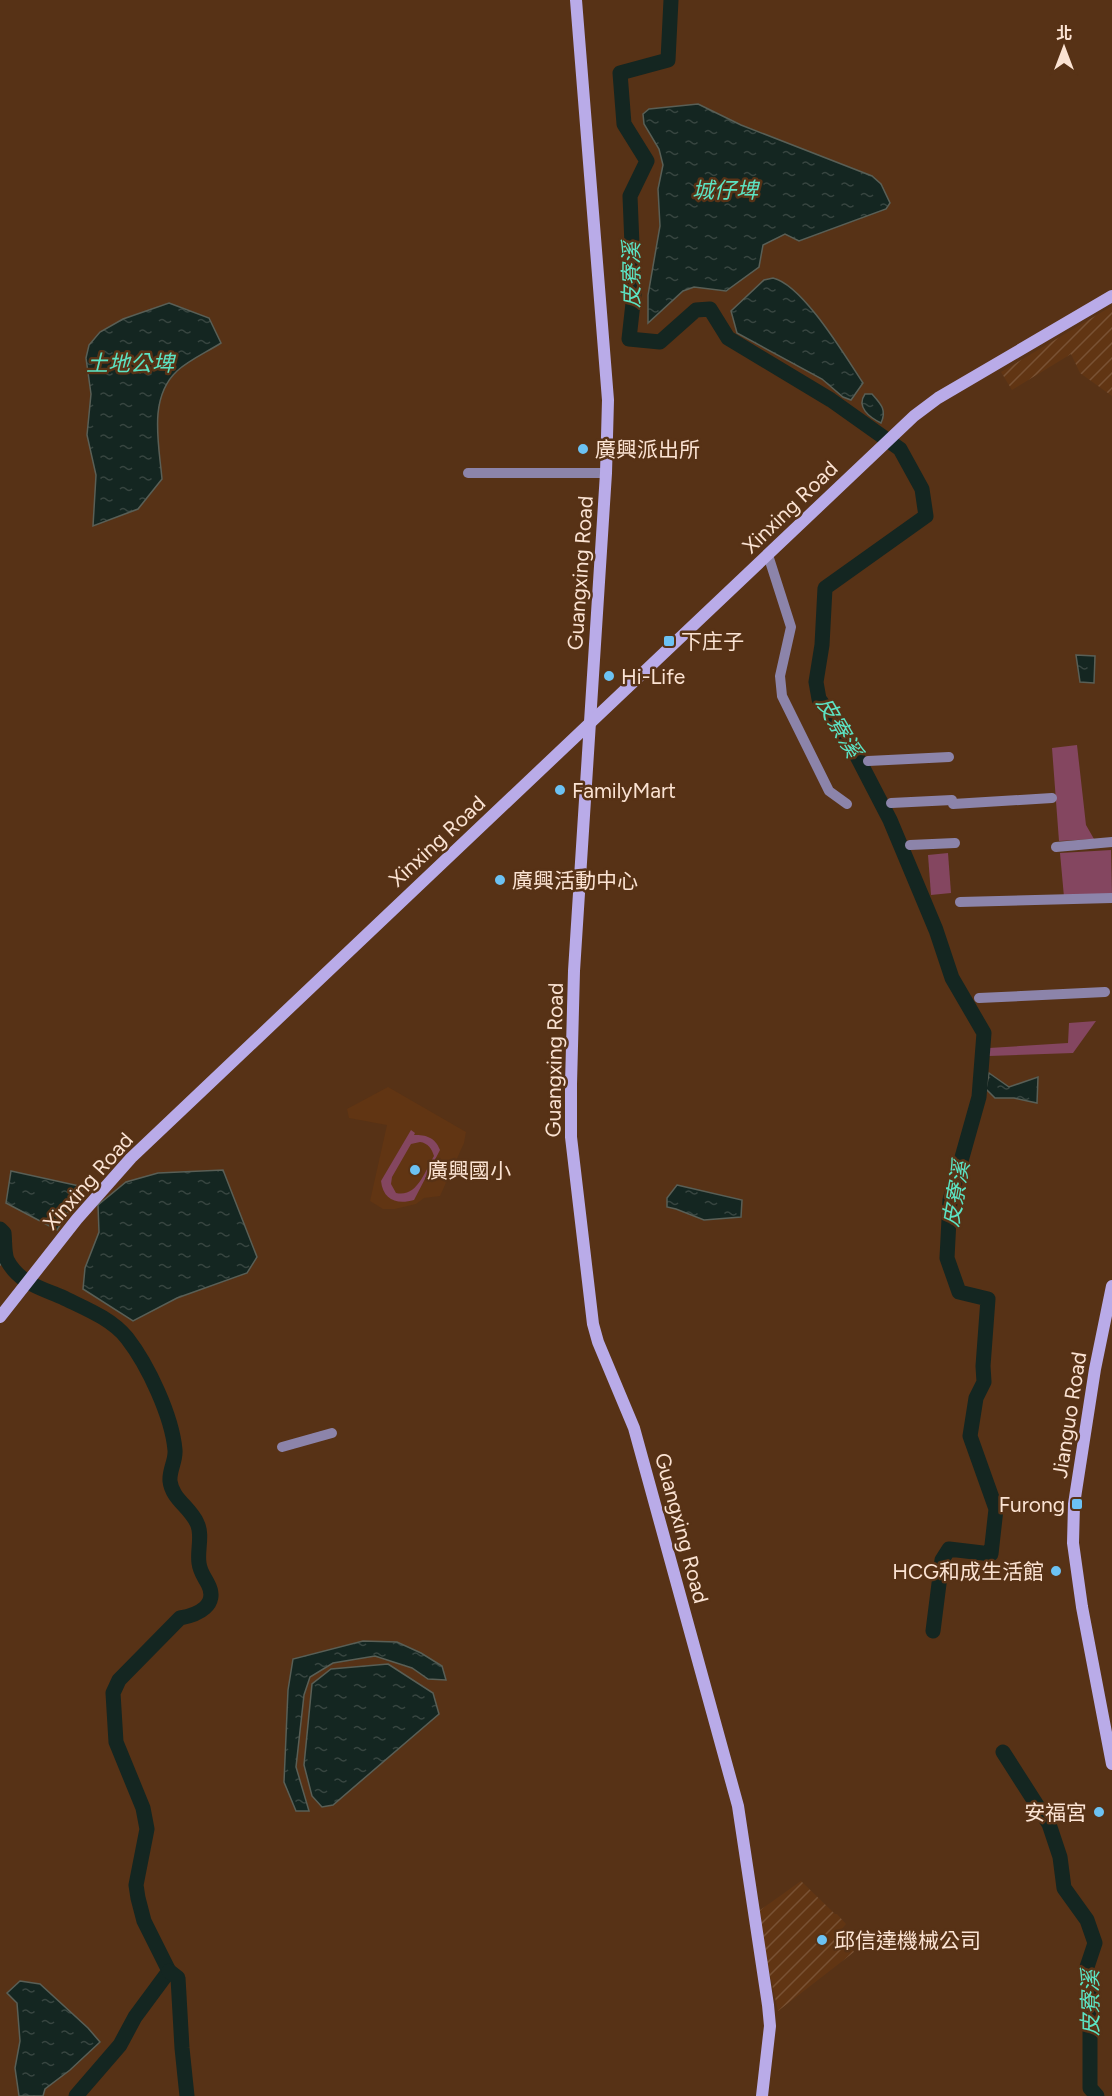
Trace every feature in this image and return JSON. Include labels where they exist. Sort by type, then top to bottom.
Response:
[{"type":"street","name":"Guangxing Road","points":[[576,0],[608,400],[606,473],[575,959],[571,1137],[593,1324],[633,1428],[738,1806],[770,2026],[762,2096]]},
{"type":"street","name":"Xinxing Road","points":[[0,1317],[98,1194],[131,1158],[914,416],[938,398],[1112,296]]},
{"type":"street","points":[[468,473],[606,473]]},
{"type":"street","points":[[768,555],[791,627],[780,676],[782,696],[829,791],[847,804]]},
{"type":"street","points":[[868,761],[949,757]]},
{"type":"street","points":[[891,803],[1052,798]]},
{"type":"street","points":[[1056,847],[1112,842]]},
{"type":"street","points":[[910,845],[956,843]]},
{"type":"street","points":[[960,902],[1112,898]]},
{"type":"street","points":[[979,998],[1105,992]]},
{"type":"street","name":"Jianguo Road","points":[[1112,1286],[1095,1369],[1074,1504],[1073,1543],[1082,1607],[1112,1764]]},
{"type":"street","points":[[282,1447],[332,1433]]},
{"type":"shaded area","points":[[1112,306],[1112,396],[1080,373],[1071,354],[1012,390],[1001,372]]},
{"type":"shaded area","points":[[1077,745],[1086,825],[1094,839],[1059,841],[1052,748]]},
{"type":"shaded area","points":[[1111,850],[1112,895],[1064,897],[1060,853]]},
{"type":"shaded area","points":[[948,853],[951,893],[931,895],[928,855]]},
{"type":"shaded area","points":[[1096,1021],[1073,1053],[989,1056],[989,1048],[1068,1043],[1069,1023]]},
{"type":"shaded area","name":"廣興國小","points":[[388,1087],[466,1132],[464,1143],[440,1196],[424,1198],[416,1204],[395,1209],[383,1209],[370,1201],[387,1125],[349,1118],[347,1109]]},
{"type":"shaded area","points":[[411,1130],[415,1133],[414,1135],[430,1138],[436,1142],[440,1150],[414,1200],[402,1202],[392,1200],[385,1193],[381,1181]],"holes":[[[420,1142],[429,1147],[434,1156],[415,1187],[410,1191],[396,1193],[391,1184],[392,1177],[411,1144]]]},
{"type":"shaded area","name":"邱信達機械公司","points":[[801,1881],[846,1924],[841,1930],[854,1952],[778,2011],[756,1913]]},
{"type":"water","name":"城仔埤","points":[[698,104],[741,125],[872,176],[881,184],[890,203],[886,209],[799,241],[785,234],[763,245],[759,267],[726,291],[694,287],[683,291],[648,323],[648,295],[660,226],[658,189],[663,165],[659,149],[644,124],[643,114],[649,109]]},
{"type":"water","points":[[773,278],[785,283],[810,307],[863,383],[851,400],[843,397],[822,379],[737,333],[731,311],[764,280]]},
{"type":"water","name":"土地公埤","points":[[169,303],[209,318],[221,343],[177,371],[162,394],[158,437],[162,479],[138,509],[93,526],[96,475],[87,435],[91,394],[86,358],[89,345],[100,332],[123,319]]},
{"type":"water","points":[[865,394],[872,394],[880,404],[883,411],[881,423],[865,411],[862,403]]},
{"type":"water","points":[[1076,655],[1095,656],[1094,683],[1080,682]]},
{"type":"water","points":[[989,1073],[1009,1087],[1038,1077],[1037,1103],[1014,1098],[995,1098],[986,1089]]},
{"type":"water","points":[[223,1170],[257,1257],[247,1273],[177,1298],[133,1321],[83,1289],[85,1268],[99,1232],[98,1205],[126,1182],[158,1173]]},
{"type":"water","points":[[11,1171],[84,1187],[57,1230],[6,1203]]},
{"type":"water","points":[[677,1185],[742,1200],[741,1217],[704,1220],[667,1207],[667,1198]]},
{"type":"water","points":[[363,1641],[397,1642],[421,1653],[442,1666],[446,1680],[428,1679],[412,1668],[375,1656],[333,1663],[310,1677],[304,1695],[296,1767],[309,1811],[296,1811],[284,1782],[288,1690],[293,1659]]},
{"type":"water","points":[[388,1664],[433,1693],[439,1714],[333,1805],[322,1807],[312,1796],[304,1765],[312,1684],[331,1669]]},
{"type":"water","points":[[20,1981],[40,1984],[100,2042],[45,2089],[43,2096],[19,2096],[15,2068],[20,2041],[17,2003],[7,1993]]},
{"type":"waterway","name":"皮寮溪","points":[[671,0],[668,60],[620,73],[624,124],[647,161],[630,196],[634,294],[629,339],[660,342],[696,310],[710,309],[728,338],[831,400],[900,449],[922,489],[926,516],[825,588],[822,645],[816,682],[819,699],[848,739],[890,820],[936,930],[952,978],[984,1033],[979,1097],[950,1200],[947,1258],[959,1292],[988,1299],[984,1382],[976,1398],[970,1436],[996,1509],[991,1554],[949,1549],[942,1560],[933,1631]]},
{"type":"waterway","points":[[0,1229],[4,1233],[7,1260],[18,1274],[31,1284],[105,1319],[121,1331],[143,1362],[158,1391],[173,1437],[175,1450],[170,1477],[171,1487],[199,1528],[200,1566],[211,1591],[211,1598],[205,1608],[180,1618],[119,1680],[113,1693],[116,1742],[143,1808],[147,1829],[136,1885],[138,1898],[144,1921],[169,1971],[135,2017],[120,2045],[76,2096]]},
{"type":"waterway","points":[[0,1265],[6,1257]]},
{"type":"waterway","name":"皮寮溪","points":[[1003,1752],[1049,1824],[1060,1857],[1064,1888],[1087,1920],[1095,1943],[1087,1967],[1090,1996],[1090,2088],[1097,2096]]},
{"type":"waterway","points":[[169,1971],[178,1978],[187,2096]]},
{"type":"place","name":"廣興派出所","points":[[583,449]]},
{"type":"place","name":"下庄子","points":[[669,641]]},
{"type":"place","name":"Hi-Life","points":[[609,676]]},
{"type":"place","name":"FamilyMart","points":[[560,790]]},
{"type":"place","name":"廣興活動中心","points":[[500,880]]},
{"type":"place","name":"廣興國小","points":[[415,1170]]},
{"type":"place","name":"Furong","points":[[1077,1504]]},
{"type":"place","name":"HCG和成生活館","points":[[1056,1571]]},
{"type":"place","name":"安福宮","points":[[1099,1812]]},
{"type":"place","name":"邱信達機械公司","points":[[822,1940]]}]
